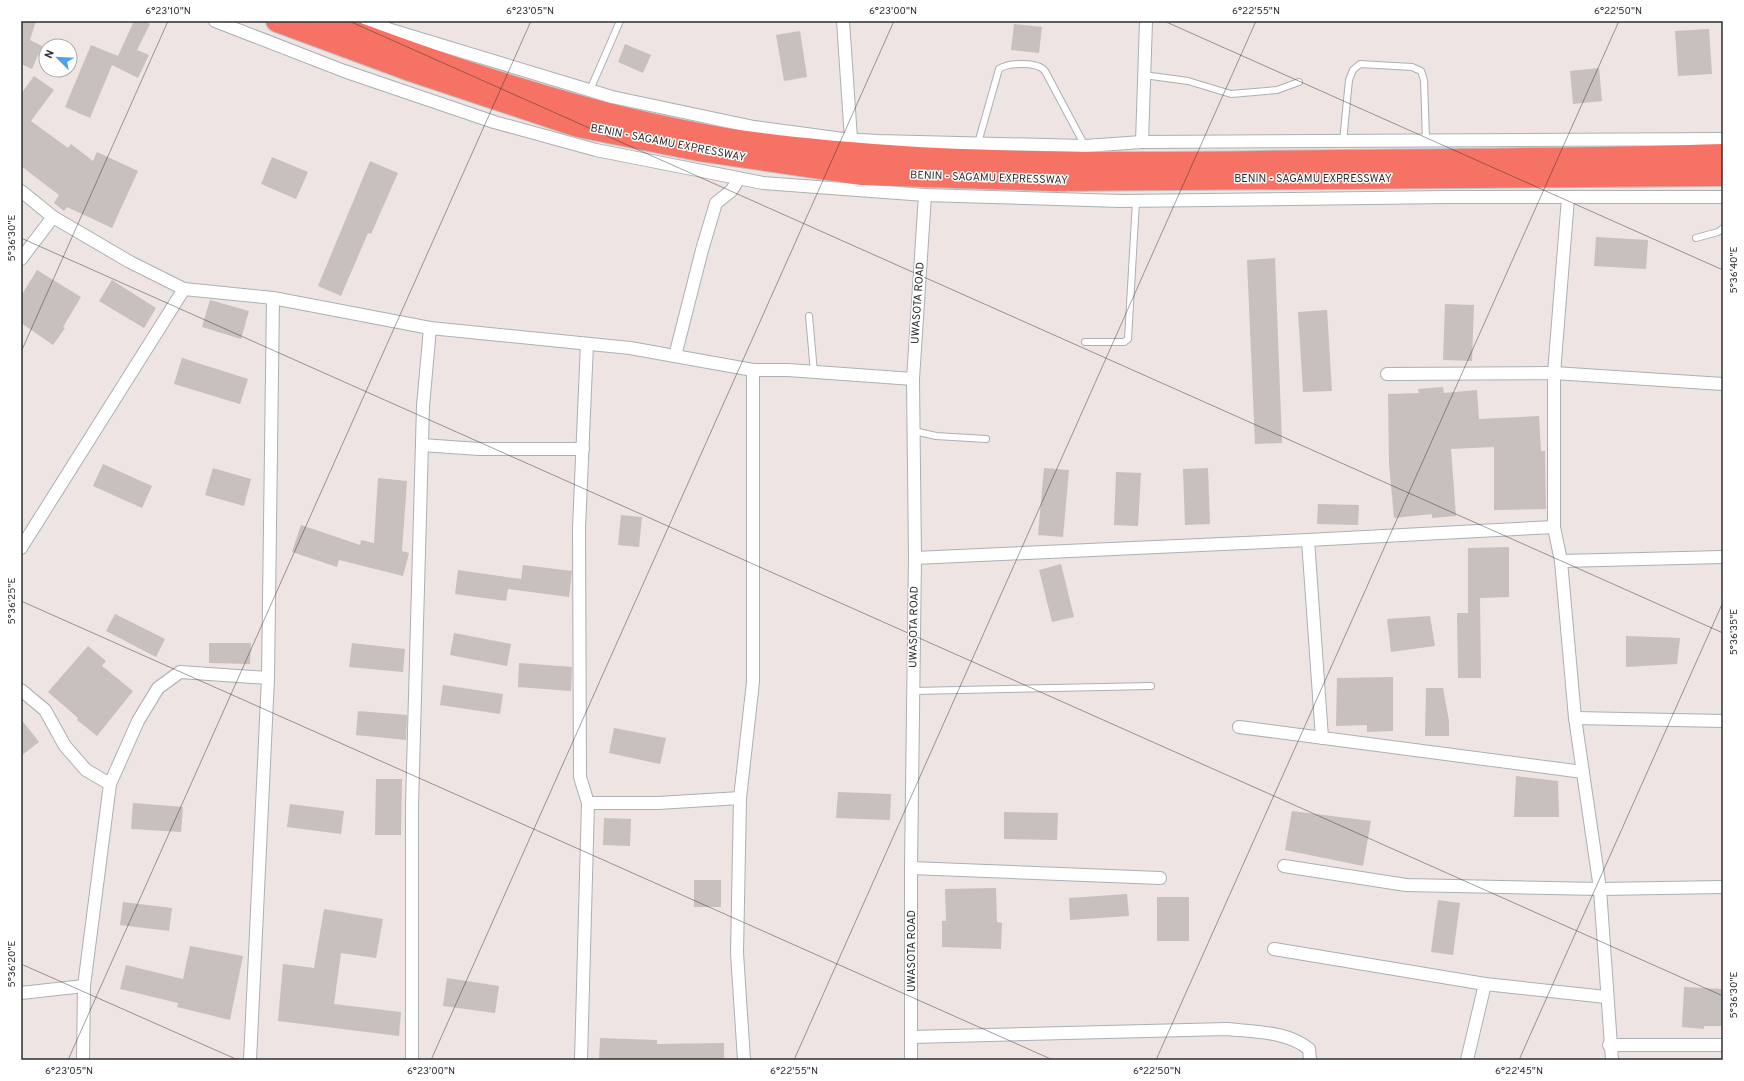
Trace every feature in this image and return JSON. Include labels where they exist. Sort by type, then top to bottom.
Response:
[{"type":"highway","name":"BENIN - SAGAMU EXPRESSWAY","points":[[277,21],[414,72],[578,126],[698,150],[862,174],[1052,180],[1723,175]]},
{"type":"highway","points":[[324,21],[504,84],[653,125],[720,138],[798,148],[883,156],[968,161],[1088,154],[1661,149],[1723,155]]},
{"type":"street","points":[[214,21],[344,71],[494,122],[596,150],[763,183],[925,195],[1136,201],[1448,197],[1723,197]]},
{"type":"street","points":[[367,21],[398,32],[612,97],[754,127],[851,139],[978,143],[1088,154],[1142,142],[1426,140],[1661,149],[1723,139]]},
{"type":"street","points":[[843,21],[851,139]]},
{"type":"street","points":[[1142,142],[1146,21]]},
{"type":"street","points":[[675,356],[702,250],[716,203],[731,191],[739,178]]},
{"type":"street","points":[[21,191],[53,217],[130,262],[184,288],[273,298],[430,328],[630,348],[753,370],[814,372],[913,379]]},
{"type":"street","name":"UWASOTA ROAD","points":[[911,1060],[911,868],[915,558],[913,379],[925,195]]},
{"type":"street","points":[[1568,198],[1554,373],[1554,527],[1561,561],[1575,718],[1600,889],[1609,1045],[1612,1060]]},
{"type":"street","points":[[21,259],[53,217]]},
{"type":"street","points":[[21,548],[184,288]]},
{"type":"street","points":[[250,1060],[268,678],[273,298]]},
{"type":"street","points":[[412,1060],[412,805],[423,406],[430,328]]},
{"type":"street","points":[[581,1060],[588,803],[580,777],[580,528],[587,344]]},
{"type":"street","points":[[744,1060],[738,953],[740,798],[753,682],[753,370]]},
{"type":"street","points":[[1387,374],[1554,373],[1723,384]]},
{"type":"street","points":[[422,445],[479,449],[583,449]]},
{"type":"street","points":[[915,558],[1554,527]]},
{"type":"street","points":[[1308,540],[1322,738]]},
{"type":"street","points":[[1561,561],[1723,557]]},
{"type":"street","points":[[83,1060],[84,986],[110,784],[138,721],[158,688],[180,672],[268,678]]},
{"type":"street","points":[[21,690],[45,710],[65,746],[86,770],[110,784]]},
{"type":"street","points":[[1575,718],[1723,721]]},
{"type":"street","points":[[1239,727],[1583,772]]},
{"type":"street","points":[[588,803],[658,803],[740,798]]},
{"type":"street","points":[[1284,866],[1406,885],[1600,889],[1723,886]]},
{"type":"street","points":[[911,868],[1160,878]]},
{"type":"street","points":[[1274,949],[1485,984],[1606,997]]},
{"type":"street","points":[[1467,1060],[1485,984]]},
{"type":"street","points":[[21,993],[84,986]]},
{"type":"street","points":[[912,1037],[1226,1029],[1271,1034],[1303,1044],[1309,1049],[1310,1060]]},
{"type":"street","points":[[1609,1045],[1723,1045]]},
{"type":"lane","points":[[590,90],[620,21]]},
{"type":"lane","points":[[1343,141],[1349,80],[1353,70],[1360,64],[1412,67],[1421,72],[1424,80],[1426,140]]},
{"type":"lane","points":[[978,143],[999,69],[1005,65],[1037,65],[1045,71],[1088,154]]},
{"type":"lane","points":[[1144,75],[1188,81],[1231,94],[1277,90],[1299,82]]},
{"type":"lane","points":[[1085,342],[1124,342],[1128,339],[1136,201]]},
{"type":"lane","points":[[1696,238],[1718,232],[1723,228]]},
{"type":"lane","points":[[809,316],[814,372]]},
{"type":"lane","points":[[914,431],[936,436],[986,439]]},
{"type":"lane","points":[[914,692],[1152,686]]},
{"type":"building","points":[[21,21],[36,21],[30,40],[38,44],[38,55],[32,69],[21,64]]},
{"type":"building","points":[[134,21],[144,21],[150,24],[137,50],[149,55],[138,78],[112,65],[90,118],[65,107],[91,45],[118,56]]},
{"type":"building","points":[[1014,24],[1042,27],[1039,53],[1011,50]]},
{"type":"building","points":[[1709,29],[1712,74],[1678,76],[1675,31]]},
{"type":"building","points":[[800,31],[807,77],[784,81],[776,35]]},
{"type":"building","points":[[625,44],[651,55],[643,73],[618,62]]},
{"type":"building","points":[[1599,68],[1602,101],[1573,104],[1570,71]]},
{"type":"building","points":[[34,76],[54,90],[31,121],[68,148],[71,144],[93,161],[97,152],[138,171],[112,228],[67,207],[64,211],[54,203],[59,195],[21,166],[21,94]]},
{"type":"building","points":[[272,157],[308,172],[296,199],[261,184]]},
{"type":"building","points":[[370,161],[398,173],[371,234],[368,233],[341,296],[318,286]]},
{"type":"building","points":[[1596,237],[1648,240],[1646,269],[1594,266]]},
{"type":"building","points":[[1275,258],[1282,443],[1255,444],[1247,260]]},
{"type":"building","points":[[37,270],[81,297],[63,327],[65,328],[53,345],[21,323],[21,296]]},
{"type":"building","points":[[112,280],[156,308],[144,328],[99,301]]},
{"type":"building","points":[[210,300],[249,311],[241,339],[202,327]]},
{"type":"building","points":[[1445,304],[1474,305],[1472,361],[1443,360]]},
{"type":"building","points":[[1327,310],[1332,391],[1303,392],[1298,312]]},
{"type":"building","points":[[182,358],[248,379],[240,404],[174,384]]},
{"type":"building","points":[[1443,387],[1444,393],[1477,390],[1479,419],[1539,416],[1541,451],[1545,451],[1546,509],[1494,510],[1494,447],[1451,449],[1456,516],[1432,518],[1432,514],[1394,518],[1389,464],[1388,394],[1419,393],[1418,389]]},
{"type":"building","points":[[103,464],[152,486],[142,508],[93,486]]},
{"type":"building","points":[[213,468],[251,479],[244,506],[205,495]]},
{"type":"building","points":[[1044,468],[1069,470],[1063,537],[1038,535]]},
{"type":"building","points":[[1208,468],[1210,524],[1185,525],[1183,469]]},
{"type":"building","points":[[1116,472],[1141,473],[1138,526],[1114,525]]},
{"type":"building","points":[[378,478],[407,481],[402,551],[409,553],[403,576],[339,560],[337,567],[292,552],[301,525],[360,545],[361,540],[374,543]]},
{"type":"building","points":[[1318,504],[1359,505],[1358,525],[1317,524]]},
{"type":"building","points":[[621,515],[642,517],[639,547],[618,545]]},
{"type":"building","points":[[1509,547],[1509,597],[1480,598],[1481,678],[1458,678],[1457,613],[1468,613],[1468,548]]},
{"type":"building","points":[[1061,564],[1074,617],[1052,622],[1039,570]]},
{"type":"building","points":[[523,565],[572,571],[569,597],[508,589],[506,601],[455,594],[458,570],[521,579]]},
{"type":"building","points":[[115,614],[165,639],[156,657],[106,631]]},
{"type":"building","points":[[1430,616],[1435,646],[1391,652],[1387,619]]},
{"type":"building","points":[[454,633],[511,644],[507,666],[450,655]]},
{"type":"building","points":[[1626,636],[1680,638],[1677,664],[1626,667]]},
{"type":"building","points":[[209,643],[251,643],[250,664],[209,663]]},
{"type":"building","points":[[352,643],[405,649],[403,672],[349,667]]},
{"type":"building","points":[[88,646],[106,661],[102,666],[133,691],[97,736],[77,720],[78,718],[48,692]]},
{"type":"building","points":[[519,663],[572,667],[571,691],[518,687]]},
{"type":"building","points":[[1393,677],[1393,731],[1367,732],[1367,725],[1336,726],[1337,678]]},
{"type":"building","points":[[443,685],[503,694],[500,714],[440,705]]},
{"type":"building","points":[[1426,688],[1443,688],[1449,721],[1449,736],[1425,736]]},
{"type":"building","points":[[358,711],[407,715],[406,740],[356,735]]},
{"type":"building","points":[[21,719],[39,742],[21,756]]},
{"type":"building","points":[[614,728],[666,738],[660,764],[609,753]]},
{"type":"building","points":[[1516,776],[1558,781],[1559,817],[1514,817]]},
{"type":"building","points":[[376,779],[402,779],[401,835],[375,835]]},
{"type":"building","points":[[838,792],[891,794],[890,820],[836,818]]},
{"type":"building","points":[[133,803],[183,807],[181,832],[131,829]]},
{"type":"building","points":[[290,804],[344,811],[341,834],[287,827]]},
{"type":"building","points":[[1292,811],[1371,821],[1363,866],[1285,850]]},
{"type":"building","points":[[1004,812],[1058,813],[1057,840],[1004,839]]},
{"type":"building","points":[[604,818],[631,819],[630,846],[603,845]]},
{"type":"building","points":[[694,880],[721,880],[721,907],[694,907]]},
{"type":"building","points":[[996,888],[997,922],[1002,923],[1001,949],[942,947],[942,921],[946,921],[945,889]]},
{"type":"building","points":[[1127,894],[1129,916],[1070,920],[1069,898]]},
{"type":"building","points":[[1157,897],[1189,897],[1189,941],[1157,941]]},
{"type":"building","points":[[1438,900],[1460,903],[1453,955],[1431,952]]},
{"type":"building","points":[[123,902],[172,908],[169,931],[120,925]]},
{"type":"building","points":[[324,909],[383,919],[376,958],[341,953],[334,1004],[401,1012],[399,1036],[278,1021],[283,964],[314,968]]},
{"type":"building","points":[[190,946],[243,956],[230,1020],[177,1007],[178,1003],[120,989],[126,965],[183,979]]},
{"type":"building","points":[[447,978],[499,986],[495,1013],[443,1006]]},
{"type":"building","points":[[1684,987],[1723,989],[1723,1026],[1704,1026],[1704,1029],[1682,1027]]},
{"type":"building","points":[[600,1038],[657,1040],[657,1044],[724,1043],[724,1060],[599,1060]]}]
